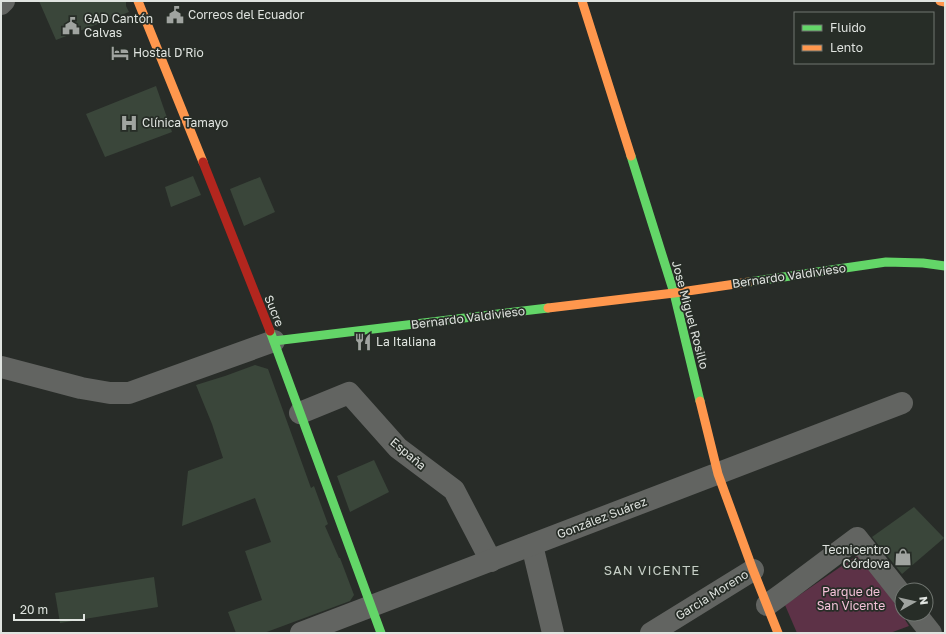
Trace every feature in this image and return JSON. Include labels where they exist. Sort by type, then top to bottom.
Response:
[{"type":"main road","name":"Sucre","points":[[138,1],[274,341],[381,633]]},
{"type":"main road","name":"Jose Miguel Rosillo","points":[[582,1],[674,292],[718,474],[778,633]]},
{"type":"main road","points":[[940,1],[945,2]]},
{"type":"main road","name":"Bernardo Valdivieso","points":[[274,341],[674,292],[886,262],[923,263],[945,266]]},
{"type":"street","points":[[1,4],[4,1]]},
{"type":"street","name":"Bernardo Valdivieso","points":[[1,367],[110,394],[129,393],[274,341]]},
{"type":"street","name":"España","points":[[300,413],[349,393],[398,448],[454,490],[490,561]]},
{"type":"street","name":"González Suárez","points":[[301,633],[902,403]]},
{"type":"street","points":[[767,605],[857,538],[894,585]]},
{"type":"street","points":[[532,545],[553,633]]},
{"type":"street","name":"Garcia Moreno","points":[[651,633],[753,570]]},
{"type":"street","points":[[922,622],[931,633]]},
{"type":"green space","name":"Parque de San Vicente","points":[[862,552],[894,602],[894,622],[906,622],[909,626],[890,633],[797,633],[785,605]]},
{"type":"building","name":"GAD Cantón Calvas","points":[[39,1],[126,1],[126,6],[129,12],[56,40]]},
{"type":"building","name":"Clínica Tamayo","points":[[156,86],[172,132],[105,157],[86,114]]},
{"type":"building","points":[[193,176],[201,195],[171,207],[165,187]]},
{"type":"building","points":[[260,177],[275,212],[244,226],[230,189]]},
{"type":"building","points":[[255,365],[268,369],[311,488],[314,486],[328,524],[325,526],[340,558],[354,595],[350,601],[264,633],[236,633],[228,612],[262,600],[245,551],[271,542],[255,498],[182,526],[188,471],[223,458],[212,424],[196,385]]},
{"type":"building","points":[[374,460],[389,492],[350,512],[337,476]]},
{"type":"building","name":"Tecnicentro Córdova","points":[[914,507],[944,538],[902,574],[872,537]]},
{"type":"building","points":[[154,577],[158,607],[60,623],[55,593]]},
{"type":"traffic: fast","points":[[631,156],[674,293],[700,401]]},
{"type":"traffic: fast","points":[[749,282],[886,262],[923,263],[945,266]]},
{"type":"traffic: fast","points":[[274,341],[548,308]]},
{"type":"traffic: fast","points":[[270,331],[381,633]]},
{"type":"traffic: slow","points":[[138,1],[203,162]]},
{"type":"traffic: slow","points":[[582,1],[631,156]]},
{"type":"traffic: slow","points":[[940,1],[945,2]]},
{"type":"traffic: slow","points":[[548,308],[674,293],[749,282]]},
{"type":"traffic: slow","points":[[700,401],[718,474],[778,633]]},
{"type":"traffic: jam","points":[[203,162],[270,331]]},
{"type":"place","name":"Correos del Ecuador","points":[[175,15]]},
{"type":"place","name":"GAD Cantón Calvas","points":[[71,26]]},
{"type":"place","name":"Hostal D'Rio","points":[[120,53]]},
{"type":"place","name":"Clínica Tamayo","points":[[129,123]]},
{"type":"place","name":"La Italiana","points":[[363,342]]},
{"type":"place","name":"Tecnicentro Córdova","points":[[903,557]]},
{"type":"district","name":"SAN VICENTE","points":[[652,570]]}]
